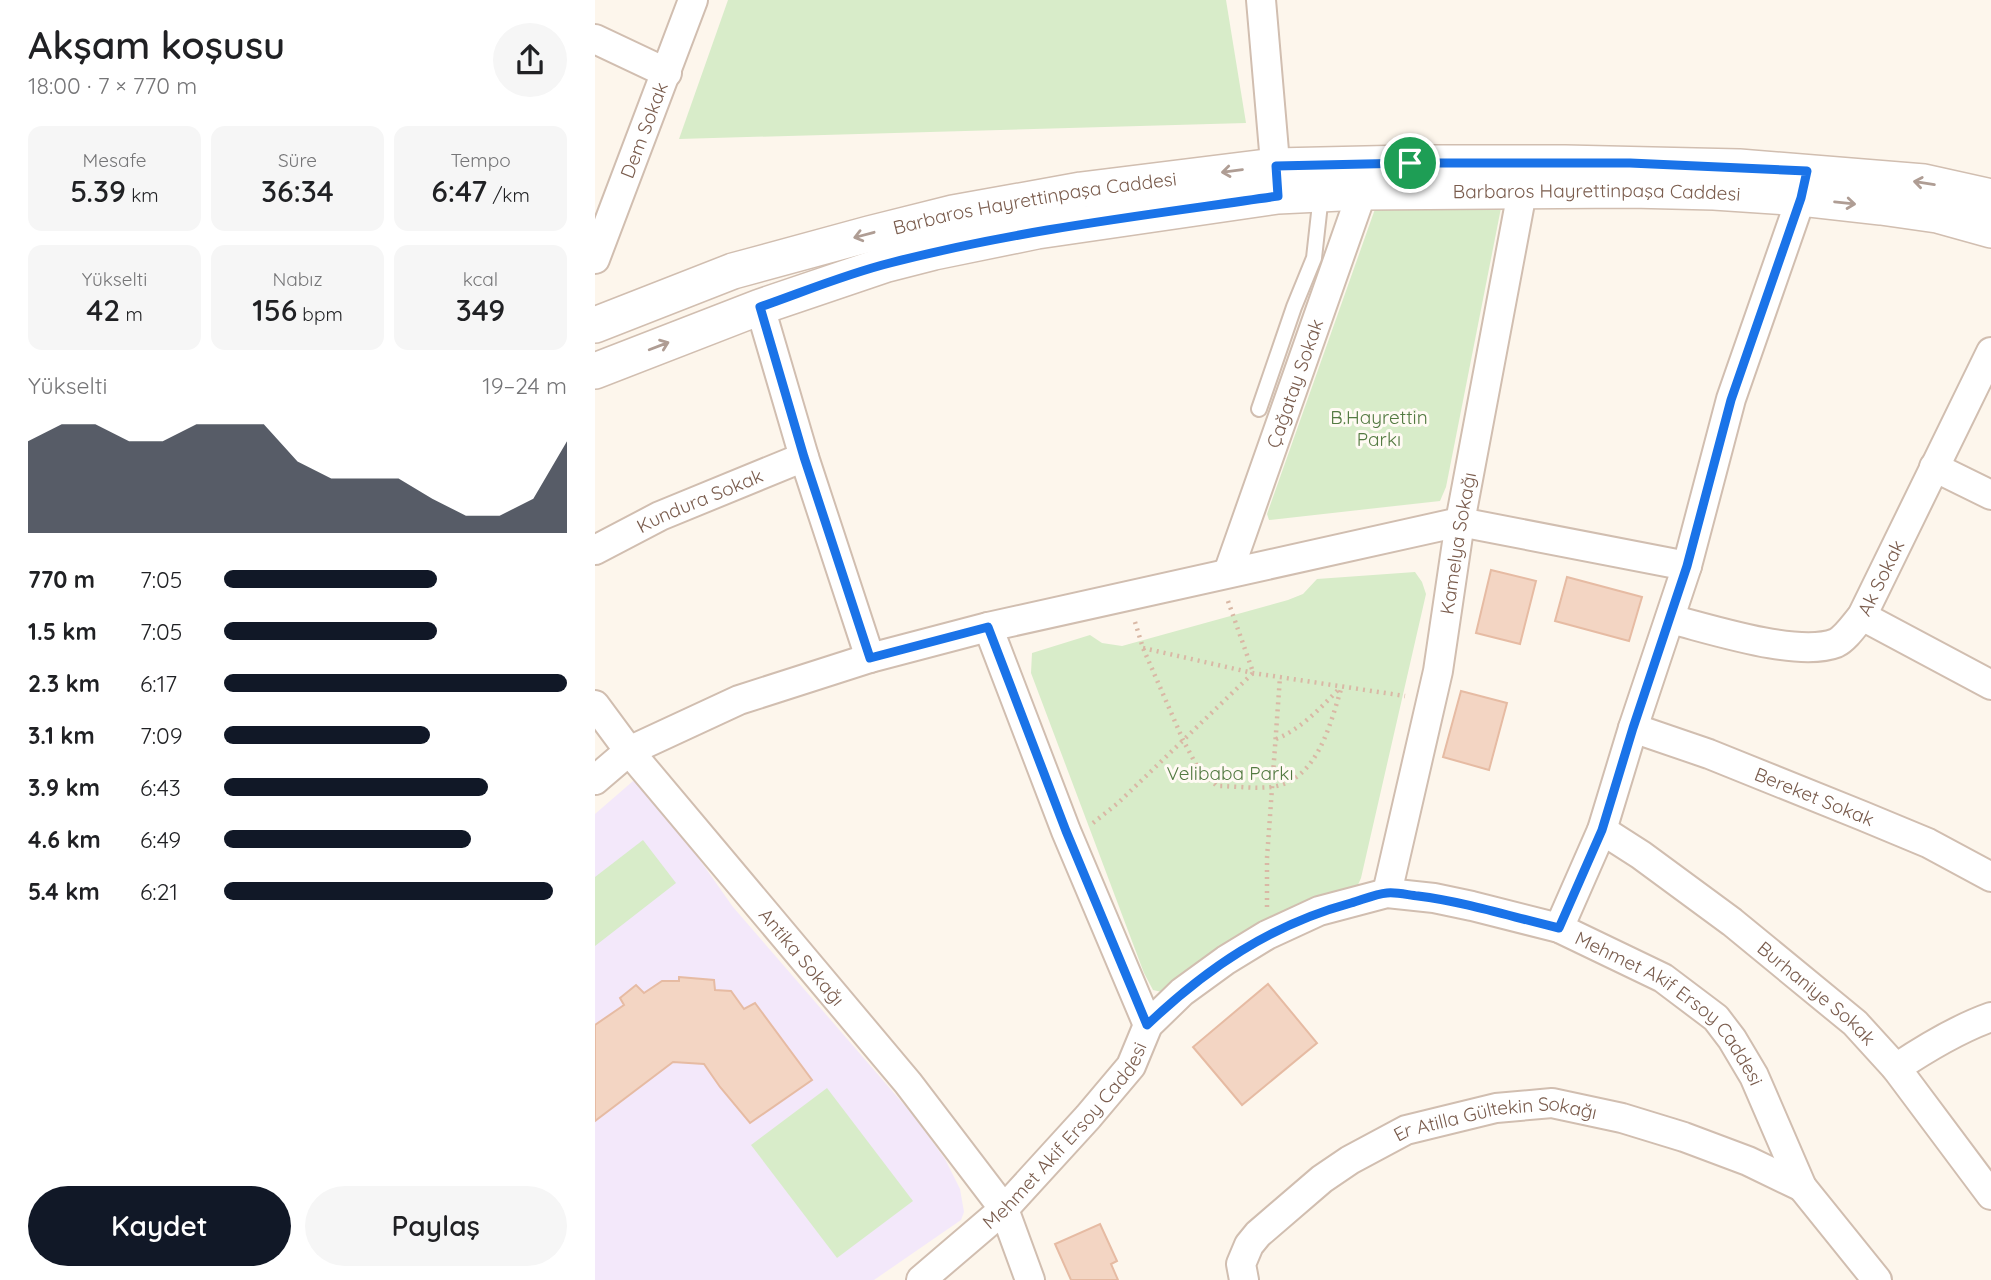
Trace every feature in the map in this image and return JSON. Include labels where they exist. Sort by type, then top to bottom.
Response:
[{"type":"street","name":"Dem Sokak","points":[[595,259],[693,0]]},
{"type":"street","points":[[1261,0],[1277,181]]},
{"type":"street","points":[[595,39],[667,73]]},
{"type":"street","name":"Barbaros Hayrettinpaşa Caddesi","points":[[595,370],[760,307],[887,264],[934,252],[1277,181],[1410,163],[1630,163],[1804,185],[1991,230]]},
{"type":"street","name":"Barbaros Hayrettinpaşa Caddesi","points":[[595,325],[733,271],[941,216],[1081,190],[1277,181],[1321,194],[1631,190],[1714,192],[1804,185],[1924,182],[1991,197]]},
{"type":"street","points":[[1559,928],[1602,830],[1687,566],[1731,400],[1804,185]]},
{"type":"street","name":"Çağatay Sokak","points":[[1223,574],[1362,192]]},
{"type":"street","name":"Kamelya Sokağı","points":[[1387,893],[1438,671],[1460,522],[1522,192]]},
{"type":"street","points":[[760,307],[804,457],[870,658]]},
{"type":"street","name":"Ak Sokak","points":[[1671,619],[1760,641],[1800,647],[1837,642],[1863,616],[1991,352]]},
{"type":"street","name":"Kundura Sokak","points":[[595,550],[660,516],[804,457]]},
{"type":"street","points":[[1934,467],[1991,495]]},
{"type":"street","points":[[595,780],[629,751],[739,700],[870,658],[988,627],[1460,522],[1687,566]]},
{"type":"street","points":[[1863,616],[1991,685]]},
{"type":"street","points":[[988,627],[1071,841],[1147,1025]]},
{"type":"street","name":"Antika Sokağı","points":[[595,705],[629,751],[908,1083],[1004,1209],[1030,1280]]},
{"type":"street","name":"Bereket Sokak","points":[[1633,728],[1709,754],[1863,816],[1927,843],[1991,877]]},
{"type":"street","name":"Burhaniye Sokak","points":[[1602,830],[1641,855],[1732,922],[1855,1023],[1896,1068],[1991,1195]]},
{"type":"street","name":"Mehmet Akif Ersoy Caddesi","points":[[921,1280],[1004,1209],[1088,1117],[1131,1066],[1147,1025],[1182,992],[1267,935],[1319,911],[1387,893],[1472,905],[1559,928],[1663,978],[1716,1018],[1754,1076],[1802,1187],[1877,1280]]},
{"type":"street","points":[[1896,1068],[1931,1045],[1991,1017]]},
{"type":"street","name":"Er Atilla Gültekin Sokağı","points":[[1244,1280],[1241,1264],[1248,1245],[1322,1179],[1341,1166],[1406,1129],[1496,1108],[1552,1103],[1622,1118],[1748,1161],[1802,1187]]},
{"type":"lane","points":[[1259,409],[1314,258],[1321,194]]},
{"type":"path","points":[[1223,574],[1254,673]]},
{"type":"path","points":[[1127,596],[1143,648],[1183,740],[1199,770],[1216,786],[1272,786],[1293,779],[1308,767],[1319,749],[1342,686]]},
{"type":"path","points":[[1143,648],[1254,673],[1430,699]]},
{"type":"path","points":[[1071,841],[1118,803],[1254,673]]},
{"type":"path","points":[[1267,935],[1267,858],[1280,677]]},
{"type":"path","points":[[1276,739],[1293,732],[1342,686]]},
{"type":"shaded area","points":[[640,775],[733,907],[913,1115],[945,1159],[960,1189],[964,1212],[961,1220],[874,1280],[595,1280],[595,814]]},
{"type":"green space","points":[[728,0],[1226,0],[1246,123],[679,139]]},
{"type":"green space","name":"B.Hayrettin Parkı","points":[[1501,208],[1446,487],[1440,501],[1269,520],[1267,514],[1375,209]]},
{"type":"green space","name":"Velibaba Parkı","points":[[1415,572],[1426,594],[1357,887],[1176,986],[1162,992],[1153,990],[1144,973],[1031,673],[1032,653],[1090,635],[1102,643],[1122,646],[1288,600],[1303,594],[1317,579]]},
{"type":"green space","points":[[643,840],[676,883],[595,946],[595,877]]},
{"type":"green space","points":[[827,1088],[913,1201],[837,1258],[751,1145]]},
{"type":"building","points":[[1491,570],[1536,581],[1520,644],[1476,633]]},
{"type":"building","points":[[1567,577],[1642,597],[1629,641],[1555,621]]},
{"type":"building","points":[[1461,691],[1507,703],[1489,770],[1443,757]]},
{"type":"building","points":[[679,977],[714,980],[715,990],[731,991],[744,1009],[755,1003],[812,1080],[750,1123],[704,1064],[673,1062],[595,1121],[595,1025],[624,1005],[620,998],[636,985],[644,993],[662,981],[679,981]]},
{"type":"building","points":[[1268,984],[1317,1043],[1242,1105],[1193,1047]]},
{"type":"building","points":[[1100,1224],[1117,1261],[1111,1264],[1118,1280],[1071,1280],[1055,1244]]},
{"type":"route","points":[[1410,163],[1630,163],[1807,171],[1801,198],[1731,400],[1687,566],[1602,830],[1559,928],[1472,905],[1387,893],[1319,911],[1267,935],[1182,992],[1147,1025],[1066,831],[988,627],[870,658],[804,457],[760,307],[887,264],[934,252],[1037,231],[1278,196],[1276,166],[1410,163]]}]
